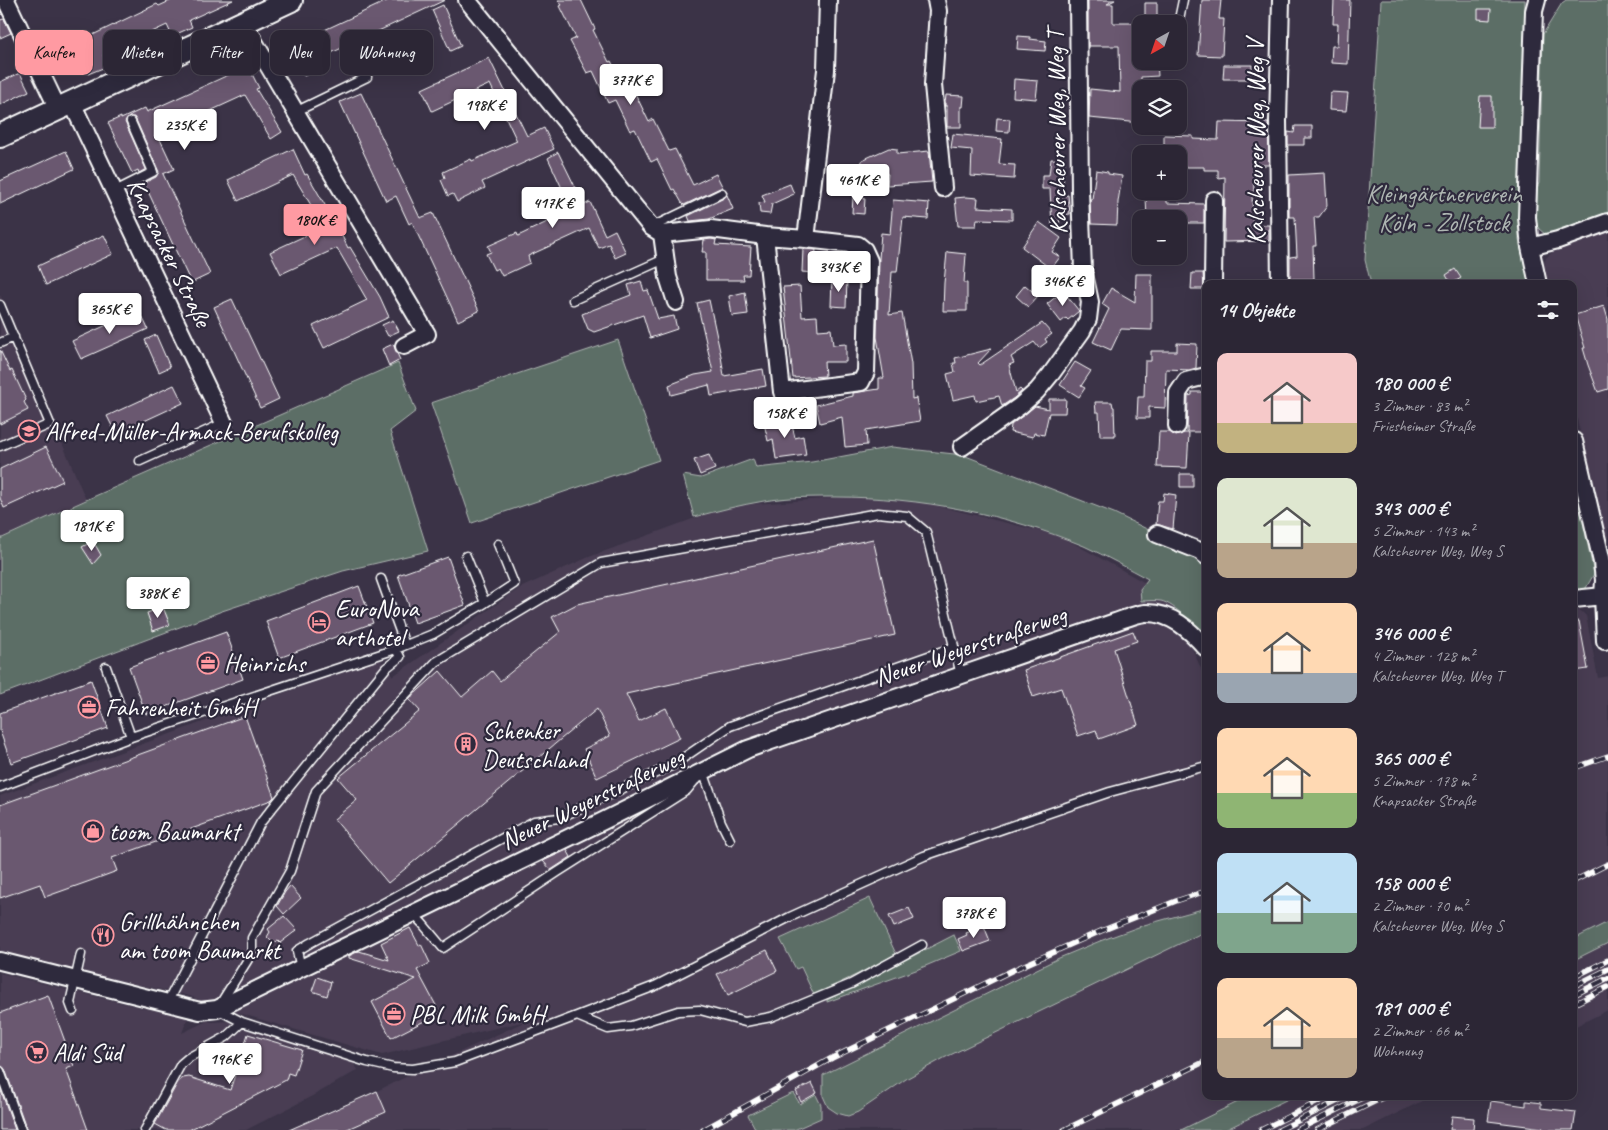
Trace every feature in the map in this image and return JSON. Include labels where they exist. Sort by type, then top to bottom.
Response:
[{"type":"street","name":"Knapsacker Straße","points":[[6,0],[113,192],[224,423]]},
{"type":"street","points":[[0,136],[291,0]]},
{"type":"street","points":[[467,0],[656,231],[676,302]]},
{"type":"street","points":[[806,239],[826,70],[828,0]]},
{"type":"street","points":[[936,0],[938,11],[933,85],[943,188]]},
{"type":"street","name":"Kalscheurer Weg, Weg T","points":[[962,448],[1020,406],[1037,391],[1082,332],[1088,319],[1090,302],[1083,269],[1080,191],[1078,0]]},
{"type":"street","name":"Kalscheurer Weg, Weg V","points":[[1280,280],[1278,120],[1281,0]]},
{"type":"street","points":[[1537,0],[1534,11],[1528,207],[1530,247],[1537,280]]},
{"type":"street","points":[[243,24],[427,334],[404,346]]},
{"type":"street","points":[[1213,280],[1214,200]]},
{"type":"street","points":[[1530,247],[1558,240],[1608,222]]},
{"type":"street","points":[[656,231],[711,228],[764,236],[858,245],[864,250],[869,261],[866,372],[861,382],[782,392],[764,236]]},
{"type":"street","points":[[1177,426],[1178,393],[1186,381],[1202,377]]},
{"type":"street","points":[[1577,454],[1602,562],[1605,642]]},
{"type":"street","points":[[1157,534],[1202,553]]},
{"type":"street","points":[[1577,599],[1603,596]]},
{"type":"street","name":"Neuer Weyerstraßerweg","points":[[0,961],[200,1011],[217,1009],[748,749],[1114,622],[1145,613],[1166,616],[1184,626],[1202,644]]},
{"type":"lane","points":[[1180,15],[1182,0]]},
{"type":"lane","points":[[295,112],[367,77]]},
{"type":"lane","points":[[113,192],[153,172],[130,122]]},
{"type":"lane","points":[[656,231],[722,193]]},
{"type":"lane","points":[[573,300],[665,260]]},
{"type":"lane","points":[[0,305],[50,424],[0,446]]},
{"type":"lane","points":[[0,344],[14,336]]},
{"type":"lane","points":[[140,461],[224,423]]},
{"type":"lane","points":[[961,675],[926,532],[908,516],[878,513],[601,563],[436,662],[316,791],[290,871],[252,938],[252,954],[217,1009],[242,1022],[368,1062],[393,1068],[413,1070],[455,1062],[655,986],[790,917],[924,856],[1110,792],[1202,767]]},
{"type":"lane","points":[[0,787],[131,737],[405,646],[434,634],[514,584],[498,544]]},
{"type":"lane","points":[[466,556],[485,602]]},
{"type":"lane","points":[[381,579],[405,646]]},
{"type":"lane","points":[[301,968],[297,951],[534,821],[559,818],[674,765],[730,726],[954,647]]},
{"type":"lane","points":[[168,1003],[261,822],[386,668],[400,657],[396,649]]},
{"type":"lane","points":[[106,667],[131,737]]},
{"type":"lane","points":[[413,914],[443,948],[687,790],[704,771],[721,822],[730,840]]},
{"type":"lane","points":[[576,1016],[608,1029],[631,1026],[678,1011],[700,1010],[744,1022],[771,1017],[851,984],[922,945]]},
{"type":"lane","points":[[73,1011],[70,1003],[81,954]]},
{"type":"lane","points":[[145,1130],[181,1064],[188,1058],[226,1037],[242,1022]]},
{"type":"lane","points":[[0,1070],[21,1130]]},
{"type":"shaded area","points":[[1608,227],[1608,552],[1577,419],[1577,280],[1544,280],[1542,272],[1546,258],[1555,250],[1589,240],[1602,229]]},
{"type":"shaded area","name":"Alfred-Müller-Armack-Berufskolleg","points":[[0,295],[86,500],[0,539]]},
{"type":"shaded area","points":[[889,494],[1060,536],[1169,596],[1202,671],[1202,1100],[1424,1100],[1363,1130],[299,1130],[391,1084],[526,1021],[382,1055],[208,1004],[190,996],[0,955],[0,796],[379,658],[393,676],[520,588],[589,557],[728,506]]},
{"type":"shaded area","points":[[1577,610],[1581,611],[1586,616],[1598,678],[1608,676],[1608,1010],[1577,1026]]},
{"type":"shaded area","points":[[0,973],[188,1017],[182,1033],[207,1021],[231,1021],[353,1062],[358,1070],[246,1130],[0,1130]]},
{"type":"green space","name":"Kleingärtnerverein Köln - Zollstock","points":[[1381,0],[1525,0],[1519,240],[1528,280],[1370,280],[1365,260]]},
{"type":"green space","name":"Kleingärtnerverein Köln - Zollstock","points":[[1566,0],[1608,0],[1608,216],[1546,235],[1536,224],[1543,34],[1562,3]]},
{"type":"green space","points":[[618,340],[659,460],[472,523],[431,403]]},
{"type":"green space","points":[[398,363],[416,411],[390,431],[428,551],[343,571],[222,611],[0,695],[0,539]]},
{"type":"green space","points":[[892,447],[963,455],[1114,513],[1202,556],[1202,635],[1185,617],[1167,603],[1161,601],[1141,601],[1140,589],[1148,579],[1084,546],[993,516],[962,509],[899,500],[836,497],[773,500],[737,506],[694,517],[683,475],[701,478],[753,459],[756,468],[812,462]]},
{"type":"green space","points":[[1577,494],[1594,574],[1586,588],[1577,591]]},
{"type":"green space","points":[[870,898],[896,954],[814,995],[801,967],[796,969],[780,939]]},
{"type":"green space","points":[[1202,909],[1202,933],[944,1058],[906,1079],[858,1112],[848,1116],[837,1113],[828,1107],[823,1096],[823,1075],[1059,958],[1144,925]]},
{"type":"green space","points":[[1608,922],[1608,943],[1577,958],[1577,938]]},
{"type":"green space","points":[[954,935],[961,951],[916,970],[827,1002],[827,1000]]},
{"type":"green space","points":[[793,1093],[800,1104],[816,1095],[821,1105],[821,1118],[794,1130],[756,1130],[748,1115]]},
{"type":"green space","points":[[1242,1100],[1286,1100],[1225,1130],[1181,1130]]},
{"type":"building","points":[[172,0],[233,0],[189,20],[192,27],[181,32],[181,30],[169,30],[167,25],[156,30],[103,30],[157,4],[159,6]]},
{"type":"building","points":[[389,0],[445,0],[381,30],[340,30],[340,49],[330,54],[330,30],[324,30]]},
{"type":"building","points":[[558,0],[581,0],[609,62],[611,61],[627,92],[633,89],[649,122],[653,119],[669,151],[675,149],[693,185],[716,174],[723,188],[684,205],[682,203],[674,189],[672,190],[657,159],[651,162],[635,129],[630,131],[615,100],[608,103],[593,71],[587,73],[570,41],[576,38]]},
{"type":"building","points":[[1088,0],[1115,0],[1107,4],[1113,4],[1113,23],[1132,23],[1132,70],[1158,70],[1158,76],[1141,77],[1141,80],[1132,80],[1132,122],[1089,118],[1090,89],[1120,92],[1119,46],[1088,46]]},
{"type":"building","points":[[1202,0],[1221,0],[1219,19],[1224,19],[1222,56],[1198,55]]},
{"type":"building","points":[[1334,0],[1350,0],[1348,64],[1331,63],[1332,46],[1337,46],[1338,24],[1333,24]]},
{"type":"building","points":[[1145,3],[1157,3],[1157,15],[1145,15]]},
{"type":"building","points":[[443,5],[461,46],[450,51],[432,10]]},
{"type":"building","points":[[1478,9],[1491,9],[1490,20],[1478,19]]},
{"type":"building","points":[[4,19],[11,33],[0,38],[0,20]]},
{"type":"building","points":[[103,30],[103,68],[93,72],[93,35]]},
{"type":"building","points":[[1018,36],[1046,41],[1045,51],[1017,49]]},
{"type":"building","points":[[489,58],[527,136],[544,128],[554,149],[482,182],[485,188],[457,202],[453,194],[448,196],[441,180],[445,178],[443,172],[517,141],[490,84],[432,111],[422,89]]},
{"type":"building","points":[[1224,65],[1252,65],[1252,79],[1223,79]]},
{"type":"building","points":[[16,75],[21,75],[29,91],[0,105],[0,82]]},
{"type":"building","points":[[228,75],[252,75],[259,88],[256,89],[282,132],[271,139],[245,95],[158,135],[174,169],[163,174],[210,274],[191,283],[144,183],[156,177],[159,172],[136,120],[134,117],[129,117],[125,122],[146,169],[139,173],[138,170],[132,173],[108,123],[145,108],[147,112]]},
{"type":"building","points":[[1014,79],[1038,81],[1036,99],[1013,97]]},
{"type":"building","points":[[1330,92],[1348,93],[1346,111],[1329,110]]},
{"type":"building","points":[[361,93],[420,218],[433,213],[479,311],[458,321],[412,222],[409,224],[396,196],[386,201],[340,102]]},
{"type":"building","points":[[946,95],[964,96],[963,107],[961,107],[961,127],[947,127]]},
{"type":"building","points":[[1480,96],[1492,96],[1492,127],[1478,127]]},
{"type":"building","points":[[997,118],[1010,119],[1009,132],[996,131]]},
{"type":"building","points":[[1219,122],[1268,123],[1269,165],[1253,165],[1254,192],[1252,192],[1253,225],[1269,225],[1269,241],[1224,242],[1225,177],[1218,178],[1218,170],[1204,170],[1204,167],[1187,167],[1187,145],[1164,145],[1164,135],[1193,136],[1193,139],[1218,140]]},
{"type":"building","points":[[1295,126],[1312,126],[1312,138],[1304,138],[1304,145],[1288,145],[1288,132],[1294,133]]},
{"type":"building","points":[[953,134],[1002,139],[999,164],[1015,165],[1014,179],[971,176],[972,150],[951,148]]},
{"type":"building","points":[[889,148],[897,149],[897,154],[929,151],[932,182],[887,185],[888,174],[861,171],[862,160]]},
{"type":"building","points":[[293,149],[305,175],[307,174],[348,248],[350,247],[380,297],[389,317],[324,348],[313,326],[367,300],[337,248],[281,274],[270,252],[324,227],[293,175],[238,201],[228,180]]},
{"type":"building","points":[[66,151],[74,169],[0,204],[0,181]]},
{"type":"building","points":[[558,152],[584,205],[590,202],[605,235],[615,230],[626,253],[615,258],[609,244],[599,248],[589,228],[528,256],[530,263],[502,276],[498,268],[494,270],[486,254],[491,252],[488,246],[517,233],[518,236],[572,210],[548,158]]},
{"type":"building","points":[[1051,159],[1065,160],[1062,196],[1068,195],[1070,214],[1060,215],[1059,226],[1052,226],[1050,189],[1042,189],[1042,175],[1049,175]]},
{"type":"building","points":[[1096,170],[1122,176],[1117,225],[1091,224],[1090,199],[1092,199]]},
{"type":"building","points":[[1325,173],[1327,206],[1319,217],[1314,217],[1316,246],[1313,246],[1314,279],[1290,279],[1290,257],[1297,256],[1295,217],[1289,217],[1289,175]]},
{"type":"building","points":[[790,184],[794,194],[772,204],[770,214],[760,213],[759,203],[765,202],[762,195]]},
{"type":"building","points":[[727,195],[733,209],[709,219],[690,221],[688,216]]},
{"type":"building","points":[[853,197],[865,198],[864,214],[852,213]]},
{"type":"building","points":[[955,198],[978,198],[977,207],[1012,209],[1012,220],[977,219],[976,226],[958,226]]},
{"type":"building","points":[[893,200],[929,203],[928,219],[903,217],[897,272],[892,272],[889,315],[902,313],[911,364],[912,399],[916,398],[920,421],[866,430],[867,445],[845,447],[842,417],[820,423],[816,405],[853,396],[853,393],[879,389],[879,378],[884,378],[877,337],[879,259],[881,233],[890,234]]},
{"type":"building","points":[[1146,200],[1167,200],[1167,203],[1204,204],[1204,223],[1187,223],[1187,210],[1147,210]]},
{"type":"building","points":[[1039,222],[1061,238],[1052,252],[1060,257],[1051,269],[1022,247]]},
{"type":"building","points":[[104,235],[113,254],[46,285],[38,266]]},
{"type":"building","points":[[704,240],[716,240],[715,245],[751,247],[749,275],[743,275],[744,280],[706,280],[706,252],[702,252]]},
{"type":"building","points":[[803,249],[816,250],[814,273],[802,272]]},
{"type":"building","points":[[947,252],[966,254],[964,283],[967,283],[967,311],[943,311]]},
{"type":"building","points":[[1455,269],[1461,278],[1449,280],[1446,275]]},
{"type":"building","points":[[1192,273],[1203,273],[1202,289],[1191,289]]},
{"type":"building","points":[[1136,274],[1152,274],[1152,330],[1121,329],[1111,350],[1093,342],[1109,309],[1102,304],[1111,288],[1135,302]]},
{"type":"building","points":[[832,279],[847,280],[846,307],[831,306]]},
{"type":"building","points":[[641,281],[644,291],[648,290],[658,319],[674,316],[677,329],[650,338],[643,315],[594,332],[588,329],[582,314],[631,295],[628,285]]},
{"type":"building","points":[[1025,285],[1038,296],[1028,307],[1016,296]]},
{"type":"building","points":[[800,286],[802,317],[817,316],[818,330],[831,329],[833,345],[846,344],[846,362],[824,362],[825,376],[793,378],[783,287]]},
{"type":"building","points":[[1063,291],[1079,311],[1068,320],[1066,318],[1061,322],[1047,304]]},
{"type":"building","points":[[745,292],[748,314],[732,316],[729,296]]},
{"type":"building","points":[[232,299],[279,399],[260,408],[214,307]]},
{"type":"building","points":[[709,300],[724,376],[763,369],[766,386],[711,396],[709,385],[671,395],[669,385],[695,375],[713,372],[697,303]]},
{"type":"building","points":[[1604,306],[1608,319],[1608,389],[1598,392],[1583,348],[1585,348],[1577,322],[1577,314]]},
{"type":"building","points":[[139,310],[148,329],[81,359],[72,341]]},
{"type":"building","points":[[393,320],[399,331],[388,336],[382,325]]},
{"type":"building","points":[[1042,323],[1052,334],[1045,339],[1047,342],[1039,348],[1034,342],[1011,357],[1014,363],[1009,365],[1016,392],[1020,389],[1022,391],[1014,398],[1002,406],[999,396],[976,401],[975,395],[953,400],[947,374],[955,372],[953,363],[956,363],[955,358],[991,349],[978,363],[980,365]]},
{"type":"building","points":[[156,335],[170,367],[159,372],[145,340]]},
{"type":"building","points":[[1177,343],[1197,344],[1196,368],[1189,370],[1166,369],[1165,408],[1149,407],[1149,418],[1137,418],[1138,397],[1144,397],[1145,361],[1151,361],[1151,351],[1177,351]]},
{"type":"building","points":[[393,344],[400,360],[389,366],[382,349]]},
{"type":"building","points":[[0,350],[26,400],[24,402],[28,410],[0,424]]},
{"type":"building","points":[[1075,362],[1091,371],[1081,386],[1085,388],[1079,397],[1060,385]]},
{"type":"building","points":[[174,385],[183,403],[116,434],[107,416]]},
{"type":"building","points":[[1192,392],[1202,392],[1202,432],[1187,432],[1188,396],[1192,395]]},
{"type":"building","points":[[1049,399],[1066,399],[1065,413],[1049,413],[1044,435],[1034,433],[1033,437],[1010,432],[1011,425],[1035,406],[1049,409]]},
{"type":"building","points":[[1095,402],[1112,402],[1114,407],[1115,436],[1100,436],[1099,412],[1096,412]]},
{"type":"building","points":[[790,417],[795,438],[803,436],[806,455],[776,459],[773,439],[768,441],[764,423]]},
{"type":"building","points":[[1159,432],[1170,432],[1176,436],[1189,433],[1187,468],[1157,467]]},
{"type":"building","points":[[46,447],[63,481],[4,508],[0,498],[0,469]]},
{"type":"building","points":[[709,455],[715,469],[700,475],[694,460]]},
{"type":"building","points":[[1180,474],[1193,474],[1193,487],[1180,487]]},
{"type":"building","points":[[1164,493],[1176,495],[1173,529],[1156,524],[1158,501],[1163,501]]},
{"type":"building","name":"Schenker Deutschland","points":[[873,539],[895,635],[626,694],[639,721],[666,708],[680,738],[597,778],[584,749],[610,736],[597,709],[388,883],[334,819],[357,800],[338,778],[420,711],[409,699],[440,671],[462,697],[492,671],[500,681],[560,632],[552,617],[577,604]]},
{"type":"building","points":[[93,541],[101,555],[93,564],[82,547]]},
{"type":"building","points":[[448,557],[465,605],[415,623],[398,575]]},
{"type":"building","name":"EuroNova arthotel","points":[[359,586],[373,623],[279,658],[266,621]]},
{"type":"building","points":[[163,607],[170,625],[153,631],[147,613]]},
{"type":"building","points":[[1577,621],[1579,621],[1588,669],[1577,671]]},
{"type":"building","points":[[1133,631],[1137,641],[1114,649],[1138,725],[1099,739],[1096,730],[1078,736],[1061,688],[1033,697],[1024,670]]},
{"type":"building","points":[[226,632],[243,679],[146,714],[129,667]]},
{"type":"building","points":[[91,680],[108,728],[11,763],[0,731],[0,713]]},
{"type":"building","name":"toom Baumarkt","points":[[245,716],[274,797],[271,800],[112,858],[117,871],[90,881],[45,897],[40,884],[0,898],[0,805]]},
{"type":"building","points":[[567,850],[571,857],[551,870],[543,861]]},
{"type":"building","points":[[290,886],[301,898],[284,914],[277,906]]},
{"type":"building","points":[[909,908],[914,919],[894,927],[889,916]]},
{"type":"building","points":[[284,916],[297,930],[280,943],[278,941],[273,943],[267,937],[270,932],[268,929]]},
{"type":"building","points":[[984,926],[990,941],[963,951],[958,939],[967,935],[966,933]]},
{"type":"building","points":[[410,928],[419,945],[421,944],[430,963],[417,970],[440,1013],[391,1038],[372,1002],[416,979],[349,958],[349,956],[359,951],[389,960],[381,943]]},
{"type":"building","points":[[767,950],[777,971],[728,995],[717,974]]},
{"type":"building","points":[[317,977],[331,982],[327,996],[312,991]]},
{"type":"building","name":"Aldi Süd","points":[[48,995],[74,1066],[66,1069],[88,1130],[27,1130],[5,1069],[0,1065],[0,1013]]},
{"type":"building","points":[[248,1034],[302,1050],[294,1075],[288,1073],[286,1080],[189,1130],[166,1130],[155,1124],[178,1082],[183,1078],[189,1077],[230,1090]]},
{"type":"building","points":[[812,1083],[817,1093],[801,1102],[796,1091]]},
{"type":"building","points":[[0,1088],[15,1130],[0,1130]]},
{"type":"building","points":[[377,1091],[386,1112],[345,1130],[289,1130]]},
{"type":"building","points":[[1491,1101],[1526,1106],[1526,1101],[1541,1103],[1541,1108],[1576,1112],[1573,1130],[1543,1130],[1543,1128],[1488,1121]]},
{"type":"building","points":[[1452,1116],[1474,1118],[1473,1130],[1450,1130]]},
{"type":"railway","points":[[1577,767],[1608,756]]},
{"type":"railway","points":[[1577,880],[1608,864]]},
{"type":"railway","points":[[703,1130],[832,1058],[1013,970],[1101,931],[1202,892]]},
{"type":"railway","points":[[1577,976],[1608,960]]},
{"type":"railway","points":[[1577,984],[1608,969]]},
{"type":"railway","points":[[1577,994],[1608,978]]},
{"type":"railway","points":[[1577,1002],[1608,987]]},
{"type":"railway","points":[[1064,1130],[1202,1063]]},
{"type":"railway","points":[[1261,1130],[1322,1100]]},
{"type":"railway","points":[[1279,1130],[1340,1100]]},
{"type":"railway","points":[[1297,1130],[1358,1100]]},
{"type":"railway","points":[[1317,1130],[1378,1100]]},
{"type":"place","name":"Alfred-Müller-Armack-Berufskolleg","points":[[29,431]]},
{"type":"place","name":"EuroNova arthotel","points":[[319,622]]},
{"type":"place","name":"Heinrichs","points":[[208,663]]},
{"type":"place","name":"Fahrenheit GmbH","points":[[89,707]]},
{"type":"place","name":"Schenker Deutschland","points":[[466,744]]},
{"type":"place","name":"toom Baumarkt","points":[[93,831]]},
{"type":"place","name":"Grillhähnchen am toom Baumarkt","points":[[103,935]]},
{"type":"place","name":"PBL Milk GmbH","points":[[394,1014]]},
{"type":"place","name":"Aldi Süd","points":[[37,1052]]}]
